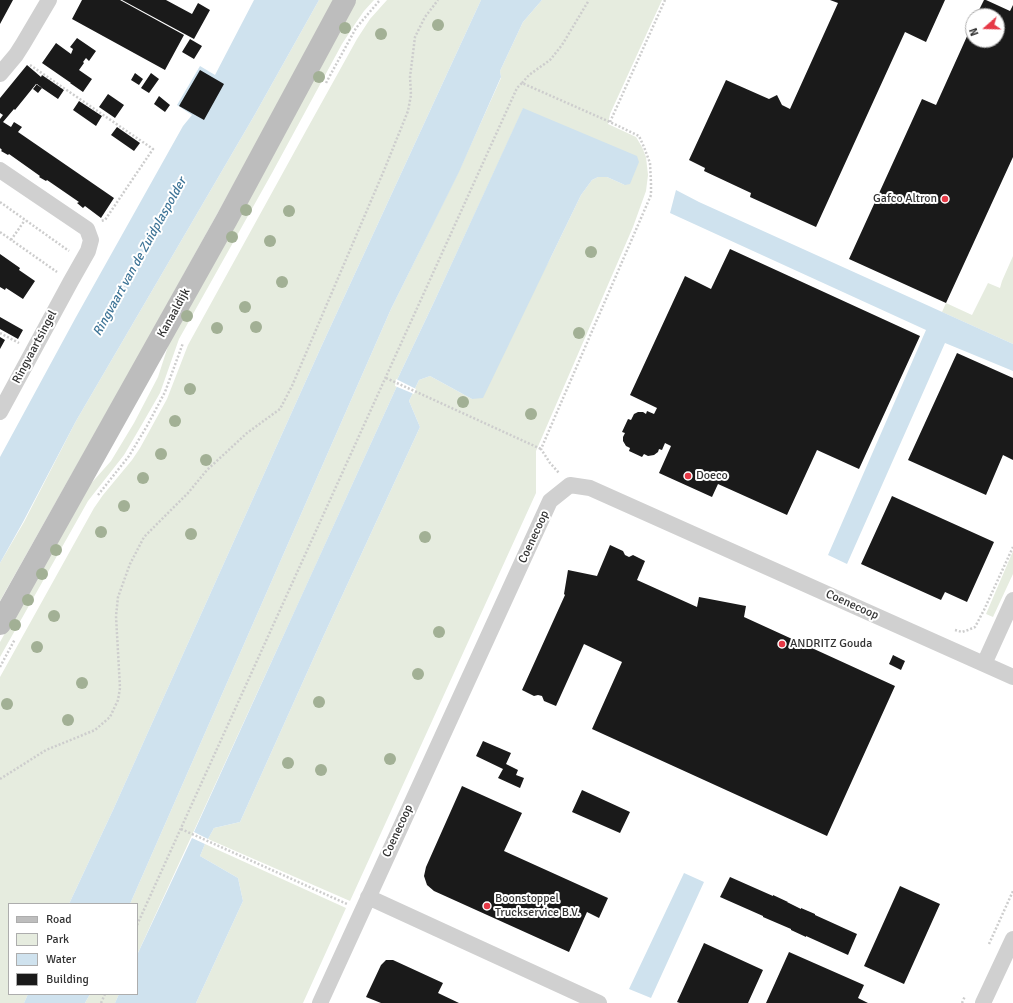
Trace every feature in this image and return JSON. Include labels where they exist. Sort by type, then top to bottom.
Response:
[{"type":"main road","name":"Kanaaldijk","points":[[0,624],[227,219],[345,0]]},
{"type":"street","points":[[0,74],[16,55],[49,0]]},
{"type":"street","points":[[0,170],[87,228]]},
{"type":"street","name":"Ringvaartsingel","points":[[0,412],[88,251],[91,240],[87,228]]},
{"type":"street","name":"Coenecoop","points":[[320,1003],[550,502],[570,485],[590,488],[1013,677]]},
{"type":"street","points":[[984,664],[1013,600]]},
{"type":"street","points":[[365,904],[599,1003]]},
{"type":"street","points":[[983,1003],[1013,939]]},
{"type":"path","points":[[0,779],[46,750],[95,730],[110,717],[118,700],[120,688],[116,616],[118,597],[130,564],[144,537],[188,493],[207,470],[247,433],[280,409],[292,386],[386,168],[408,111],[411,95],[410,77],[415,36],[425,17],[438,0]]},
{"type":"path","points":[[138,923],[517,88],[529,75],[550,60],[562,45],[589,0]]},
{"type":"path","points":[[610,122],[665,0]]},
{"type":"path","points":[[16,55],[153,150],[105,220],[87,228]]},
{"type":"path","points":[[522,83],[638,136],[650,163],[650,194],[542,450]]},
{"type":"path","points":[[0,202],[70,251],[84,258]]},
{"type":"path","points":[[11,240],[25,220]]},
{"type":"path","points":[[0,232],[71,281]]},
{"type":"path","points":[[386,378],[542,450],[550,463],[570,485]]},
{"type":"path","points":[[954,630],[962,632],[976,627],[1013,547]]},
{"type":"path","points":[[180,829],[213,844],[365,904]]},
{"type":"green space","points":[[319,0],[334,0],[135,362],[0,601],[0,563],[24,522],[76,421],[254,116]]},
{"type":"green space","points":[[356,0],[374,0],[364,11],[342,44],[179,339],[160,393],[124,455],[88,501],[0,657],[0,642],[87,488],[111,461],[134,423],[158,377],[170,340],[311,85]]},
{"type":"green space","points":[[387,0],[481,0],[322,345],[113,810],[69,903],[8,903],[8,995],[28,995],[24,1003],[0,1003],[0,677],[94,508],[140,448],[167,399],[188,345],[357,39],[370,19]]},
{"type":"green space","points":[[542,0],[662,0],[610,114],[608,124],[636,137],[642,147],[646,157],[648,175],[646,191],[633,227],[536,451],[536,493],[350,901],[208,839],[214,828],[240,822],[420,427],[409,401],[419,380],[430,376],[472,399],[550,259],[581,195],[592,180],[598,177],[607,177],[625,185],[523,109],[397,380],[397,386],[138,953],[138,903],[130,903],[391,309],[459,171],[501,78],[500,71],[523,22]]},
{"type":"green space","points":[[1013,256],[1013,344],[942,312],[946,303],[972,315],[988,283],[1000,288]]},
{"type":"green space","points":[[1013,551],[1013,574],[993,617],[986,614]]},
{"type":"green space","points":[[205,844],[346,908],[303,1003],[196,1003],[243,901],[238,878],[200,856]]},
{"type":"green space","points":[[89,995],[119,995],[115,1003],[85,1003]]},
{"type":"water","name":"Ringvaart van de Zuidplaspolder","points":[[254,0],[319,0],[254,116],[76,421],[0,563],[0,457],[76,317],[183,126],[192,115],[177,105],[200,66],[215,75]]},
{"type":"water","points":[[481,0],[542,0],[523,22],[500,71],[501,77],[459,172],[391,309],[130,903],[69,903],[113,810],[322,345]]},
{"type":"water","points":[[523,108],[637,156],[639,162],[630,184],[625,185],[607,177],[598,177],[592,180],[581,195],[483,398],[472,399],[430,376],[419,380],[409,401],[420,427],[240,822],[214,828],[208,839],[194,832],[397,386],[397,380]]},
{"type":"water","points":[[676,190],[699,202],[1013,344],[1013,371],[945,343],[847,564],[828,555],[926,330],[670,213]]},
{"type":"water","points":[[192,838],[205,844],[200,856],[238,878],[243,901],[196,1003],[115,1003],[119,995],[138,995],[138,953]]},
{"type":"water","points":[[684,873],[704,882],[651,998],[629,989]]},
{"type":"water","points":[[28,995],[89,995],[85,1003],[24,1003]]},
{"type":"pier","points":[[396,379],[416,389],[414,394],[395,386]]},
{"type":"building","points":[[0,0],[13,0],[0,24]]},
{"type":"building","points":[[82,0],[120,0],[184,35],[165,70],[72,19]]},
{"type":"building","points":[[122,0],[166,0],[192,14],[198,3],[210,10],[194,39]]},
{"type":"building","points":[[830,0],[945,0],[926,42],[905,32],[816,227],[750,197],[751,193],[704,171],[705,168],[689,160],[726,80],[769,99],[777,95],[782,105],[790,109],[838,3]]},
{"type":"building","points":[[984,0],[986,0],[1003,8],[980,8]]},
{"type":"building","points":[[1013,5],[1013,157],[946,303],[849,259],[922,99],[936,105],[965,41],[965,48],[1005,48],[1005,9],[1010,11]]},
{"type":"building","points":[[77,38],[96,51],[89,61],[86,58],[79,70],[92,79],[83,92],[42,63],[56,43],[71,54],[73,49],[70,47]]},
{"type":"building","points":[[190,39],[202,46],[194,59],[182,52]]},
{"type":"building","points":[[27,65],[41,77],[42,75],[64,90],[58,99],[36,84],[3,122],[11,127],[14,122],[22,127],[18,132],[114,198],[101,218],[85,206],[83,208],[77,203],[79,202],[47,180],[46,181],[39,177],[40,176],[9,154],[8,155],[1,151],[0,119],[3,115],[0,113],[0,98]]},
{"type":"building","points":[[200,70],[224,84],[204,120],[179,106]]},
{"type":"building","points":[[135,73],[143,79],[139,85],[131,80]]},
{"type":"building","points":[[151,73],[159,79],[149,93],[141,88]]},
{"type":"building","points":[[37,84],[42,88],[38,93],[33,89]]},
{"type":"building","points":[[108,94],[124,105],[115,118],[99,107]]},
{"type":"building","points":[[159,96],[170,105],[165,112],[154,104]]},
{"type":"building","points":[[79,101],[102,116],[96,126],[73,110]]},
{"type":"building","points":[[117,127],[140,143],[134,151],[111,135]]},
{"type":"building","points":[[730,249],[920,336],[859,469],[817,450],[787,515],[718,484],[712,497],[659,473],[671,446],[665,443],[662,450],[659,449],[654,455],[648,456],[644,454],[642,457],[629,451],[630,448],[626,446],[623,441],[625,433],[622,432],[628,419],[631,420],[634,414],[638,412],[643,412],[646,414],[647,411],[654,414],[657,408],[630,395],[685,276],[711,289]]},
{"type":"building","points":[[0,254],[35,281],[23,299],[6,288],[5,290],[0,287]]},
{"type":"building","points":[[0,317],[23,330],[18,339],[0,329]]},
{"type":"building","points":[[0,337],[5,340],[0,349]]},
{"type":"building","points":[[957,353],[1013,378],[1013,460],[1003,455],[986,495],[908,460]]},
{"type":"building","points":[[892,496],[994,542],[967,602],[945,592],[941,600],[861,564]]},
{"type":"building","points":[[610,545],[623,551],[625,555],[629,557],[633,555],[645,561],[637,580],[697,607],[699,597],[746,606],[744,617],[895,686],[827,836],[592,729],[622,662],[584,644],[556,706],[544,701],[542,696],[534,696],[522,690],[565,595],[568,570],[597,576]]},
{"type":"building","points":[[893,655],[905,661],[901,670],[889,664]]},
{"type":"building","points":[[483,741],[511,753],[506,764],[518,770],[516,775],[524,778],[520,788],[498,778],[503,769],[476,756]]},
{"type":"building","points":[[462,786],[522,813],[504,851],[608,898],[599,918],[587,912],[569,952],[434,891],[427,885],[424,876],[426,867]]},
{"type":"building","points":[[582,790],[630,812],[620,833],[572,812]]},
{"type":"building","points":[[730,877],[857,934],[848,955],[720,897]]},
{"type":"building","points":[[900,886],[940,904],[904,984],[864,966]]},
{"type":"building","points":[[704,943],[763,970],[748,1003],[677,1002]]},
{"type":"building","points":[[789,952],[864,985],[858,998],[868,1003],[766,1003]]},
{"type":"building","points":[[386,960],[393,960],[443,983],[438,993],[459,1003],[381,1003],[366,997],[381,965]]},
{"type":"place","name":"Gafco Altron","points":[[945,199]]},
{"type":"place","name":"Doeco","points":[[688,476]]},
{"type":"place","name":"ANDRITZ Gouda","points":[[782,644]]},
{"type":"place","name":"Boonstoppel Truckservice B.V.","points":[[487,906]]}]
